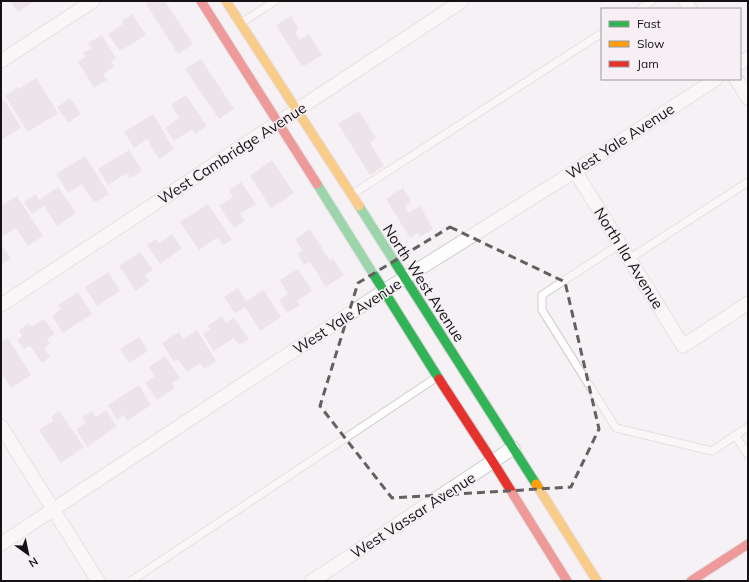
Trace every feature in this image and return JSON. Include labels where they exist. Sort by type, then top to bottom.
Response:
[{"type":"main road","points":[[201,1],[567,581]]},
{"type":"main road","name":"North West Avenue","points":[[226,1],[405,278],[597,581]]},
{"type":"main road","points":[[691,581],[701,578],[748,544]]},
{"type":"street","points":[[1,61],[93,1]]},
{"type":"street","name":"West Cambridge Avenue","points":[[1,305],[462,1]]},
{"type":"street","name":"West Yale Avenue","points":[[1,544],[384,291],[575,171],[714,80]]},
{"type":"street","points":[[737,80],[748,98]]},
{"type":"street","name":"North Ila Avenue","points":[[575,171],[683,346],[748,304]]},
{"type":"street","points":[[1,426],[98,581]]},
{"type":"street","name":"West Vassar Avenue","points":[[312,581],[513,448]]},
{"type":"lane","points":[[241,23],[275,1]]},
{"type":"lane","points":[[642,8],[652,1]]},
{"type":"lane","points":[[351,195],[601,34]]},
{"type":"lane","points":[[630,259],[748,182]]},
{"type":"lane","points":[[620,244],[542,295],[542,310],[616,428],[712,450],[748,427]]},
{"type":"lane","points":[[131,581],[437,376]]},
{"type":"lane","points":[[735,435],[748,455]]},
{"type":"highlighted area","points":[[450,227],[565,282],[599,429],[571,487],[392,498],[320,406],[358,283]]},
{"type":"building","points":[[10,1],[35,1],[18,12]]},
{"type":"building","points":[[151,1],[165,1],[193,44],[178,54],[146,4]]},
{"type":"building","points":[[132,14],[146,35],[120,51],[108,34],[123,24],[122,21]]},
{"type":"building","points":[[291,16],[299,29],[295,32],[300,40],[309,34],[322,55],[302,67],[276,25]]},
{"type":"building","points":[[102,35],[116,58],[111,61],[114,67],[103,74],[107,80],[94,88],[78,62],[85,57],[83,53],[92,48],[88,43]]},
{"type":"building","points":[[201,59],[234,109],[219,119],[185,69]]},
{"type":"building","points":[[36,78],[58,113],[28,132],[5,96],[18,87],[19,89]]},
{"type":"building","points":[[186,95],[207,126],[195,134],[192,129],[174,141],[165,128],[179,118],[171,105]]},
{"type":"building","points":[[70,98],[81,114],[68,123],[57,107]]},
{"type":"building","points":[[4,100],[21,127],[1,140],[1,101]]},
{"type":"building","points":[[359,111],[376,138],[370,143],[384,166],[370,175],[338,124]]},
{"type":"building","points":[[153,114],[174,149],[159,159],[147,139],[134,148],[124,132]]},
{"type":"building","points":[[129,150],[142,171],[130,178],[127,173],[108,185],[98,169]]},
{"type":"building","points":[[85,156],[109,194],[94,203],[82,184],[68,193],[56,174]]},
{"type":"building","points":[[272,160],[294,193],[271,208],[250,176]]},
{"type":"building","points":[[241,182],[256,204],[240,214],[245,221],[234,228],[219,206],[233,197],[229,190]]},
{"type":"building","points":[[58,187],[76,213],[57,226],[44,206],[32,214],[24,202],[36,194],[39,200]]},
{"type":"building","points":[[403,188],[411,202],[405,206],[409,213],[420,206],[433,229],[420,237],[418,233],[410,238],[386,199]]},
{"type":"building","points":[[17,196],[43,236],[28,246],[16,228],[3,236],[1,233],[1,206]]},
{"type":"building","points":[[208,204],[232,240],[223,245],[218,237],[199,250],[180,222]]},
{"type":"building","points":[[310,229],[330,261],[333,259],[344,275],[326,287],[310,262],[304,265],[297,254],[302,250],[295,239]]},
{"type":"building","points":[[172,234],[182,248],[160,264],[147,245],[156,239],[159,243]]},
{"type":"building","points":[[1,244],[11,258],[1,265]]},
{"type":"building","points":[[140,252],[153,270],[145,275],[149,281],[136,291],[119,266]]},
{"type":"building","points":[[298,269],[312,291],[297,301],[300,305],[287,313],[279,300],[288,294],[280,280]]},
{"type":"building","points":[[108,272],[120,291],[97,306],[85,287]]},
{"type":"building","points":[[238,288],[246,301],[264,290],[281,317],[260,331],[245,307],[235,313],[224,297]]},
{"type":"building","points":[[78,292],[92,314],[63,333],[52,316],[61,309],[58,305]]},
{"type":"building","points":[[222,316],[226,323],[234,317],[249,339],[239,345],[234,338],[214,351],[203,334],[210,329],[207,326]]},
{"type":"building","points":[[44,319],[55,334],[47,339],[50,344],[44,348],[50,357],[42,363],[30,346],[24,349],[17,340],[22,336],[19,330],[29,323],[32,327]]},
{"type":"building","points":[[197,330],[216,361],[204,369],[200,363],[187,372],[178,359],[174,362],[162,343],[179,332],[183,339]]},
{"type":"building","points":[[139,337],[148,351],[129,363],[120,349]]},
{"type":"building","points":[[8,338],[31,375],[11,388],[1,372],[1,342]]},
{"type":"building","points":[[165,356],[180,378],[172,383],[175,388],[157,400],[145,383],[155,376],[149,367]]},
{"type":"building","points":[[139,385],[151,405],[127,421],[124,415],[117,420],[108,405]]},
{"type":"building","points":[[106,410],[117,426],[87,447],[76,429],[86,423],[82,417],[92,411],[96,417]]},
{"type":"building","points":[[59,411],[84,447],[61,463],[39,430],[53,421],[51,417]]},
{"type":"traffic: fast","points":[[317,184],[439,379]]},
{"type":"traffic: fast","points":[[359,206],[536,484]]},
{"type":"traffic: slow","points":[[226,1],[359,206]]},
{"type":"traffic: slow","points":[[536,484],[597,581]]},
{"type":"traffic: jam","points":[[201,1],[317,184]]},
{"type":"traffic: jam","points":[[439,379],[567,581]]},
{"type":"traffic: jam","points":[[691,581],[748,544]]}]
